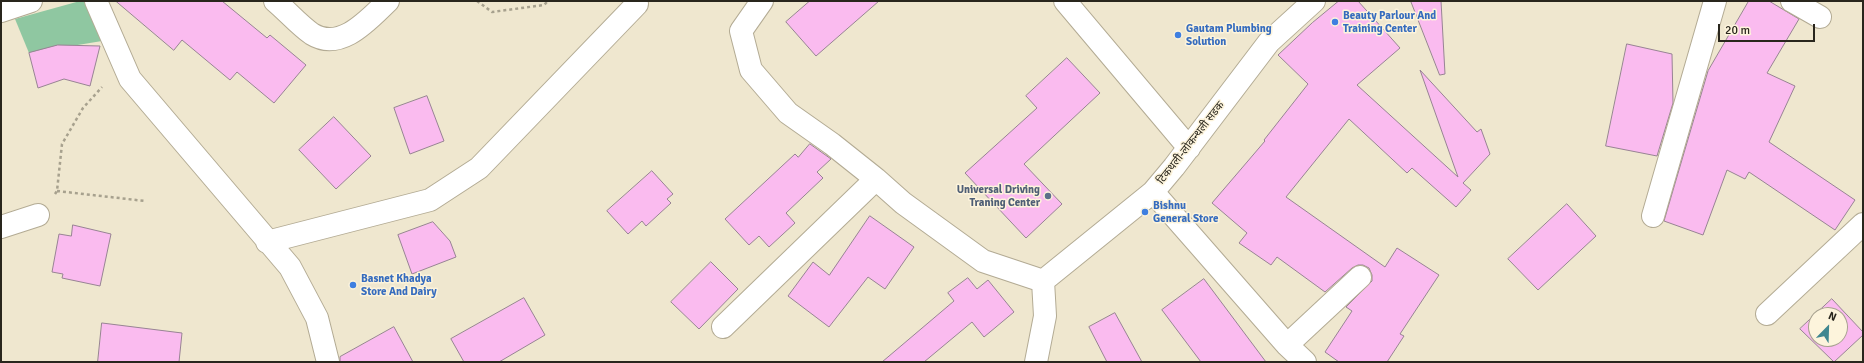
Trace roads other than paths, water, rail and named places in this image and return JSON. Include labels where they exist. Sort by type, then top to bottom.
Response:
[{"type":"street","points":[[1,11],[31,1]]},
{"type":"street","points":[[96,1],[130,78],[267,242],[290,267],[317,318],[328,362]]},
{"type":"street","points":[[275,1],[313,34],[331,40],[357,30],[388,1]]},
{"type":"street","points":[[762,1],[741,31],[751,70],[788,113],[832,144],[876,179],[903,203],[983,261],[1043,282],[1045,316],[1036,362]]},
{"type":"street","points":[[1065,1],[1189,148]]},
{"type":"street","name":"टिकथली-लोकन्थली सडक","points":[[1043,282],[1152,192],[1189,148],[1270,42],[1314,1]]},
{"type":"street","points":[[1653,216],[1715,1]]},
{"type":"street","points":[[1792,1],[1820,17]]},
{"type":"street","points":[[267,242],[430,200],[479,168],[637,4]]},
{"type":"street","points":[[723,327],[876,179]]},
{"type":"street","points":[[1152,192],[1287,345],[1305,362]]},
{"type":"street","points":[[1,227],[38,215]]},
{"type":"street","points":[[1767,314],[1863,224]]},
{"type":"street","points":[[1287,345],[1360,277]]},
{"type":"place","name":"Beauty Parlour And Training Center","points":[[1335,22]]},
{"type":"place","name":"Gautam Plumbing Solution","points":[[1178,35]]},
{"type":"place","name":"Universal Driving Traning Center","points":[[1048,196]]},
{"type":"place","name":"Bishnu General Store","points":[[1145,212]]},
{"type":"place","name":"Basnet Khadya Store And Dairy","points":[[353,285]]}]
